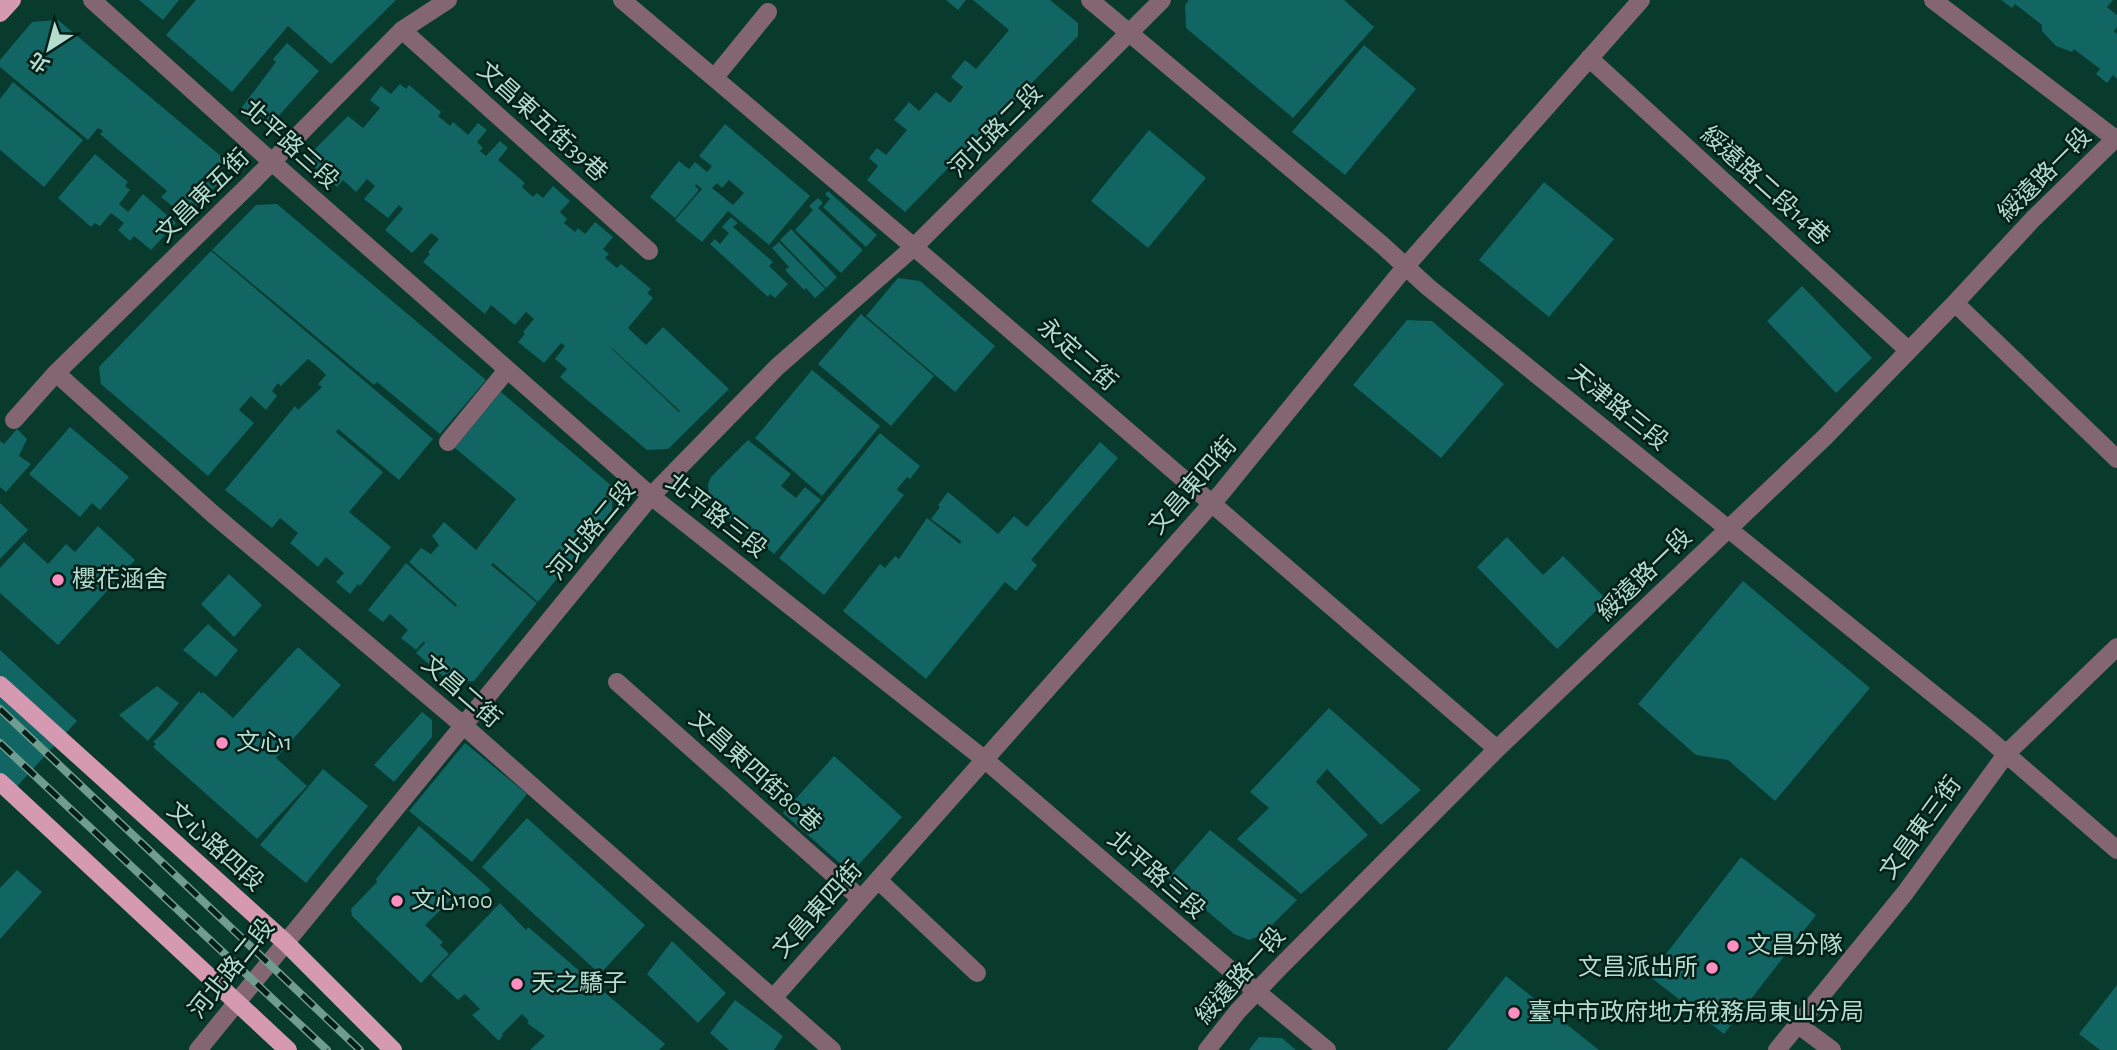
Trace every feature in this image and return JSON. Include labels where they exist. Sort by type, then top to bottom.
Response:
[{"type":"main road","points":[[0,13],[12,0]]},
{"type":"main road","name":"文心路四段","points":[[0,685],[285,943],[393,1050]]},
{"type":"main road","points":[[0,782],[288,1050]]},
{"type":"street","name":"北平路三段","points":[[92,0],[651,496],[984,759],[1327,1050]]},
{"type":"street","name":"文昌東五街","points":[[14,420],[56,373],[272,162],[402,30],[448,0]]},
{"type":"street","name":"永定二街","points":[[622,0],[914,247],[1497,749]]},
{"type":"street","name":"天津路三段","points":[[1090,0],[1428,287],[2007,753],[2117,850]]},
{"type":"street","name":"河北路二段","points":[[198,1050],[651,496],[777,367],[914,247],[1162,0]]},
{"type":"street","name":"文昌東四街","points":[[774,997],[1211,504],[1406,266],[1641,0]]},
{"type":"street","points":[[1933,0],[2116,138]]},
{"type":"street","points":[[715,77],[768,12]]},
{"type":"street","name":"文昌東五街39巷","points":[[402,30],[649,251]]},
{"type":"street","name":"綏遠路二段14巷","points":[[1589,58],[1908,350]]},
{"type":"street","name":"綏遠路一段","points":[[1207,1050],[1256,992],[1497,749],[1825,437],[2033,219],[2116,138]]},
{"type":"street","points":[[1955,303],[2117,459]]},
{"type":"street","points":[[448,442],[507,370]]},
{"type":"street","name":"文昌二街","points":[[56,373],[214,515],[464,726],[832,1050]]},
{"type":"street","name":"文昌東三街","points":[[1777,1050],[1905,893],[2007,753],[2117,647]]},
{"type":"street","name":"文昌東四街80巷","points":[[617,682],[861,899]]},
{"type":"street","points":[[878,880],[977,973]]},
{"type":"street","points":[[1797,1024],[1832,1050]]},
{"type":"building","points":[[139,0],[179,0],[163,20]]},
{"type":"building","points":[[196,0],[396,0],[331,64],[288,26],[232,92],[166,35]]},
{"type":"building","points":[[946,0],[966,0],[958,10]]},
{"type":"building","points":[[973,0],[1050,0],[1078,23],[1078,36],[905,212],[867,180],[878,166],[869,158],[877,148],[886,155],[907,130],[894,120],[909,102],[919,111],[936,92],[950,103],[963,87],[951,77],[965,60],[976,69],[1009,30]]},
{"type":"building","points":[[1189,0],[1344,0],[1374,27],[1293,118],[1186,28],[1185,5]]},
{"type":"building","points":[[2001,0],[2113,0],[2107,7],[2117,15],[2117,27],[2114,31],[2117,34],[2117,79],[2113,75],[2107,83],[2096,74],[2100,69],[2074,49],[2072,52],[2056,46],[2042,31],[2042,25],[2015,4],[2012,8]]},
{"type":"building","points":[[58,20],[222,157],[222,180],[186,217],[161,197],[167,191],[100,134],[103,131],[98,128],[88,140],[0,67],[0,60],[32,22]]},
{"type":"building","points":[[287,43],[319,71],[274,121],[253,122],[239,111],[276,62],[273,59]]},
{"type":"building","points":[[1364,45],[1416,89],[1345,175],[1292,132]]},
{"type":"building","points":[[13,82],[83,140],[44,187],[0,150],[0,99]]},
{"type":"building","points":[[400,84],[406,89],[409,85],[441,112],[438,116],[450,126],[453,122],[468,135],[478,123],[487,130],[477,142],[483,148],[480,151],[486,156],[500,141],[508,148],[498,160],[525,183],[522,187],[533,197],[537,193],[543,198],[553,186],[570,201],[560,212],[567,219],[564,223],[575,232],[578,228],[585,234],[595,222],[613,237],[603,249],[609,254],[605,258],[617,268],[621,264],[651,289],[647,293],[653,298],[628,328],[646,345],[663,327],[729,389],[668,449],[647,450],[560,377],[567,369],[555,359],[565,346],[561,343],[544,363],[518,342],[534,319],[526,312],[515,325],[491,305],[485,314],[423,262],[439,239],[431,233],[412,253],[385,230],[403,209],[399,205],[388,218],[364,199],[375,186],[367,179],[356,192],[343,180],[337,187],[314,167],[312,152],[348,116],[363,128],[380,108],[370,100],[381,86],[391,94]],"holes":[[[612,348],[680,411],[679,412]]]},
{"type":"building","points":[[725,124],[810,196],[769,245],[728,211],[702,242],[675,220],[702,189],[696,184],[699,190],[675,218],[650,197],[679,161],[689,169],[695,162],[707,172],[712,166],[699,156]],"holes":[[[729,180],[744,193],[733,205],[712,188],[717,183],[722,188]]]},
{"type":"building","points":[[1149,130],[1206,178],[1148,248],[1091,201]]},
{"type":"building","points":[[95,154],[128,182],[125,186],[130,190],[119,204],[128,212],[143,194],[176,223],[151,250],[134,236],[130,241],[118,230],[124,223],[111,213],[100,226],[95,223],[91,227],[58,198]]},
{"type":"building","points":[[1544,182],[1614,239],[1549,317],[1479,260]]},
{"type":"building","points":[[828,191],[877,235],[866,247],[823,207],[830,199],[825,194]]},
{"type":"building","points":[[818,198],[823,203],[818,208],[863,250],[841,273],[795,230],[813,210],[809,206]]},
{"type":"building","points":[[277,204],[486,380],[440,434],[377,382],[374,385],[212,250],[256,205]]},
{"type":"building","points":[[731,217],[738,223],[733,227],[773,262],[769,266],[788,284],[775,298],[770,294],[768,297],[710,244],[715,239],[720,244],[729,233],[722,227]]},
{"type":"building","points":[[791,229],[837,277],[826,288],[780,240]]},
{"type":"building","points":[[779,242],[825,289],[815,298],[785,270],[789,267],[772,248]]},
{"type":"building","points":[[211,251],[433,439],[399,480],[338,429],[336,432],[383,472],[349,512],[391,547],[360,586],[358,584],[350,594],[336,582],[344,573],[326,557],[318,567],[290,543],[298,533],[280,518],[272,528],[225,490],[295,406],[298,410],[322,387],[318,384],[326,375],[318,367],[308,359],[281,386],[278,383],[272,391],[277,396],[266,410],[251,396],[239,410],[254,423],[208,476],[101,384],[99,367]]},
{"type":"building","points":[[898,278],[920,281],[995,346],[955,392],[866,316]]},
{"type":"building","points":[[1802,286],[1872,358],[1836,393],[1767,321]]},
{"type":"building","points":[[861,314],[934,376],[891,426],[818,364]]},
{"type":"building","points":[[1407,320],[1432,321],[1504,384],[1441,458],[1353,385]]},
{"type":"building","points":[[812,370],[880,426],[822,496],[755,438]]},
{"type":"building","points":[[501,392],[613,487],[612,511],[538,602],[493,563],[491,565],[537,603],[474,681],[451,683],[416,653],[424,641],[416,650],[401,638],[408,630],[390,614],[383,622],[368,610],[406,563],[456,607],[457,605],[409,562],[421,548],[431,554],[439,545],[432,536],[444,522],[476,550],[516,499],[455,448]]},
{"type":"building","points":[[70,427],[129,477],[100,510],[92,503],[80,517],[29,474]]},
{"type":"building","points":[[17,429],[27,439],[19,456],[31,464],[6,492],[0,487],[0,441],[4,444]]},
{"type":"building","points":[[880,433],[920,466],[910,479],[907,477],[898,488],[904,495],[824,595],[779,558]]},
{"type":"building","points":[[748,440],[791,474],[781,486],[796,498],[805,487],[821,500],[774,554],[711,503],[709,498],[708,484],[711,477]]},
{"type":"building","points":[[1100,442],[1118,458],[1031,560],[1037,565],[1016,591],[1005,582],[926,679],[843,611],[880,564],[885,568],[895,556],[899,559],[927,518],[960,544],[961,541],[931,519],[948,492],[998,534],[1014,516],[1027,527]]},
{"type":"building","points":[[0,503],[28,530],[0,559]]},
{"type":"building","name":"櫻花涵舍","points":[[98,526],[135,560],[58,645],[0,593],[0,568],[24,542],[48,564],[66,544],[75,552]]},
{"type":"building","points":[[1507,537],[1543,575],[1563,556],[1607,600],[1557,649],[1477,567]]},
{"type":"building","points":[[229,574],[262,605],[234,637],[201,604]]},
{"type":"building","points":[[1743,581],[1870,688],[1775,801],[1728,760],[1696,755],[1638,704]]},
{"type":"building","points":[[208,624],[238,650],[216,677],[183,650]]},
{"type":"building","name":"文心1","points":[[298,647],[341,685],[276,758],[307,786],[257,839],[153,747],[156,744],[153,742],[199,691],[233,718]]},
{"type":"building","points":[[0,650],[77,721],[10,794],[0,785]]},
{"type":"building","points":[[157,686],[179,703],[148,741],[119,715]]},
{"type":"building","points":[[1329,708],[1421,790],[1381,825],[1327,769],[1316,782],[1368,835],[1301,894],[1237,839],[1269,808],[1250,792]]},
{"type":"building","points":[[422,712],[432,720],[432,737],[394,782],[374,765]]},
{"type":"building","points":[[465,743],[527,794],[472,862],[409,811]]},
{"type":"building","points":[[834,756],[902,817],[851,873],[783,813]]},
{"type":"building","points":[[323,769],[368,806],[306,883],[260,845]]},
{"type":"building","points":[[527,818],[645,925],[600,974],[482,867]]},
{"type":"building","name":"文心100","points":[[419,826],[491,890],[472,908],[457,894],[425,925],[443,942],[440,945],[449,954],[421,983],[352,916],[351,909],[377,882],[376,879]]},
{"type":"building","points":[[1210,830],[1297,900],[1262,935],[1249,940],[1234,934],[1168,878]]},
{"type":"building","name":"文昌分隊","points":[[1741,857],[1816,915],[1724,1034],[1649,976]]},
{"type":"building","points":[[17,870],[42,892],[0,939],[0,888]]},
{"type":"building","name":"天之驕子","points":[[500,903],[526,930],[528,927],[665,1044],[659,1050],[530,1050],[545,1036],[527,1023],[529,1021],[522,1014],[502,1034],[499,1041],[472,1015],[480,1009],[465,994],[458,1000],[431,975]]},
{"type":"building","points":[[672,941],[726,993],[698,1023],[647,974]]},
{"type":"building","name":"臺中市政府地方稅務局東山分局","points":[[1506,976],[1599,1050],[1447,1050]]},
{"type":"building","points":[[2117,985],[2117,1050],[2100,1050],[2079,1034]]},
{"type":"building","points":[[735,1000],[783,1036],[774,1050],[729,1050],[710,1033]]},
{"type":"building","points":[[1259,1037],[1282,1038],[1296,1050],[1249,1050]]},
{"type":"railway","points":[[0,709],[360,1050]]},
{"type":"railway","points":[[0,743],[327,1050]]},
{"type":"place","name":"櫻花涵舍","points":[[58,580]]},
{"type":"place","name":"文心1","points":[[222,743]]},
{"type":"place","name":"文心100","points":[[397,901]]},
{"type":"place","name":"文昌分隊","points":[[1733,946]]},
{"type":"place","name":"文昌派出所","points":[[1712,968]]},
{"type":"place","name":"天之驕子","points":[[517,984]]},
{"type":"place","name":"臺中市政府地方稅務局東山分局","points":[[1514,1013]]}]
